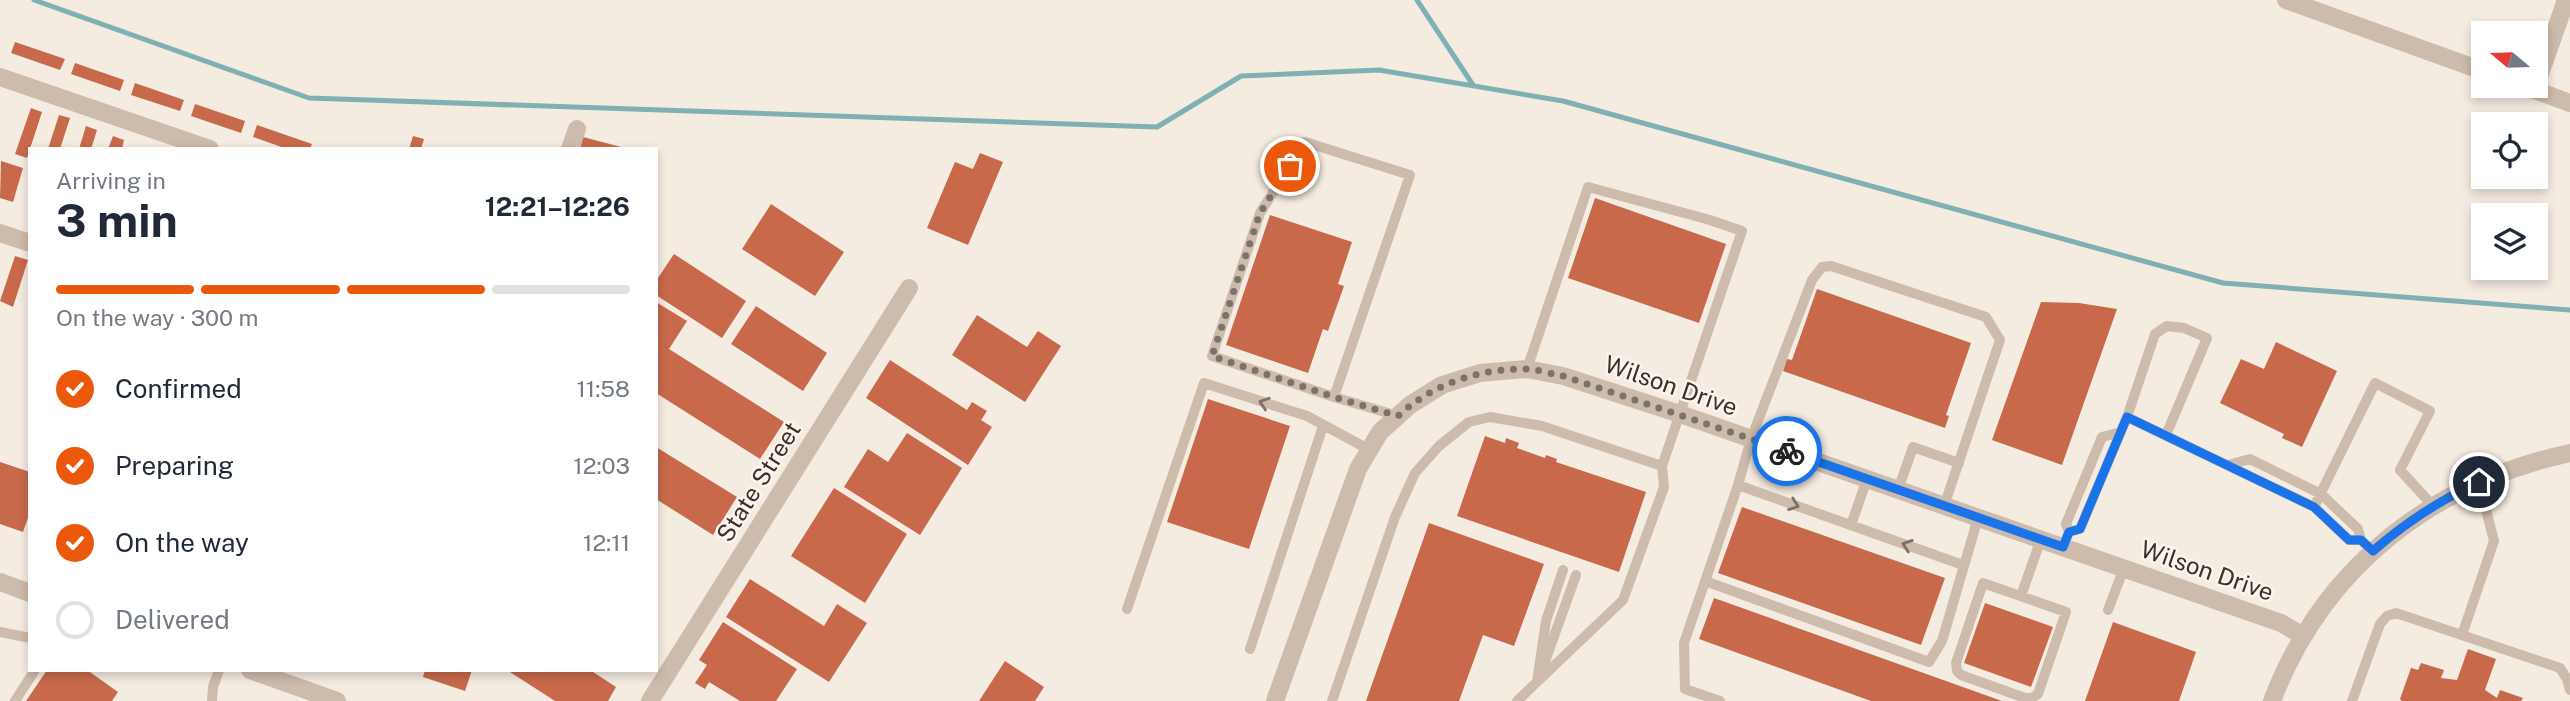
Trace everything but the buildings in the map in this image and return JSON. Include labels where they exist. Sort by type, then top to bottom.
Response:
[{"type":"street","points":[[2286,0],[2471,67]]},
{"type":"street","points":[[2548,46],[2566,0]]},
{"type":"street","points":[[0,77],[205,147]]},
{"type":"street","points":[[2548,93],[2570,103]]},
{"type":"street","points":[[571,147],[577,129]]},
{"type":"street","points":[[0,233],[28,242]]},
{"type":"street","name":"State Street","points":[[650,701],[909,288]]},
{"type":"street","name":"Wilson Drive","points":[[1275,701],[1358,469],[1380,432],[1410,405],[1442,385],[1480,373],[1527,369],[1563,376],[1679,414],[2040,539],[2066,540],[2124,568],[2281,623],[2303,636]]},
{"type":"street","points":[[2272,701],[2283,673],[2303,636],[2346,579],[2367,545],[2400,528],[2451,495],[2479,482],[2499,473],[2570,453]]},
{"type":"street","points":[[0,582],[28,592]]},
{"type":"street","points":[[256,672],[337,701]]},
{"type":"lane","points":[[1334,397],[1410,175],[1305,142],[1260,213],[1212,356],[1334,397],[1398,416]]},
{"type":"lane","points":[[1517,701],[1623,600],[1664,487],[1662,466],[1742,232],[1710,220],[1588,187],[1527,369]]},
{"type":"lane","points":[[1720,701],[1685,689],[1684,643],[1751,439],[1812,280],[1822,267],[1831,266],[1986,317],[2000,340],[1944,506]]},
{"type":"lane","points":[[2066,540],[2080,529],[2127,417],[2155,334],[2167,326],[2184,328],[2207,338],[2166,435]]},
{"type":"lane","points":[[1127,609],[1203,383],[1307,416],[1370,450]]},
{"type":"lane","points":[[2314,507],[2375,383],[2430,411],[2400,470],[2433,506]]},
{"type":"lane","points":[[1332,701],[1395,517],[1415,473],[1439,446],[1469,422],[1490,417],[1542,426],[1662,466]]},
{"type":"lane","points":[[2127,417],[2314,507],[2349,540],[2367,545]]},
{"type":"lane","points":[[1250,649],[1323,426]]},
{"type":"lane","points":[[2066,540],[2066,524],[2102,437],[2121,432]]},
{"type":"lane","points":[[1898,490],[1913,447],[1959,463]]},
{"type":"lane","points":[[2228,465],[2250,459],[2321,494],[2358,529],[2367,545]]},
{"type":"lane","points":[[1851,525],[1867,480]]},
{"type":"lane","points":[[2084,481],[2098,486]]},
{"type":"lane","points":[[2462,635],[2494,541],[2479,482]]},
{"type":"lane","points":[[1738,485],[1963,565]]},
{"type":"lane","points":[[1705,581],[1930,662],[1942,641],[1978,518]]},
{"type":"lane","points":[[2021,596],[2040,539]]},
{"type":"lane","points":[[2108,610],[2124,568]]},
{"type":"lane","points":[[1536,683],[1546,621],[1563,570]]},
{"type":"lane","points":[[1536,683],[1576,575]]},
{"type":"lane","points":[[1983,583],[2021,596],[2066,612],[2038,694],[2032,698],[2025,698],[1961,675],[1957,671],[1956,663],[1983,583]]},
{"type":"lane","points":[[2352,701],[2381,624],[2387,616],[2396,613],[2560,668],[2567,679],[2569,701]]},
{"type":"lane","points":[[0,632],[28,638]]},
{"type":"lane","points":[[15,701],[34,672]]},
{"type":"lane","points":[[212,701],[218,672]]},
{"type":"waterway","points":[[34,0],[309,98],[1157,127],[1241,76],[1379,70],[1563,101],[2223,283],[2570,310]]},
{"type":"waterway","points":[[1417,0],[1473,85]]},
{"type":"way so far","points":[[1290,166],[1260,213],[1212,356],[1398,416],[1442,385],[1480,373],[1527,369],[1563,376],[1787,451]]},
{"type":"route","points":[[1787,451],[2063,547],[2069,532],[2080,529],[2127,417],[2314,507],[2349,540],[2361,540],[2373,551],[2400,528],[2451,495],[2479,482]]}]
